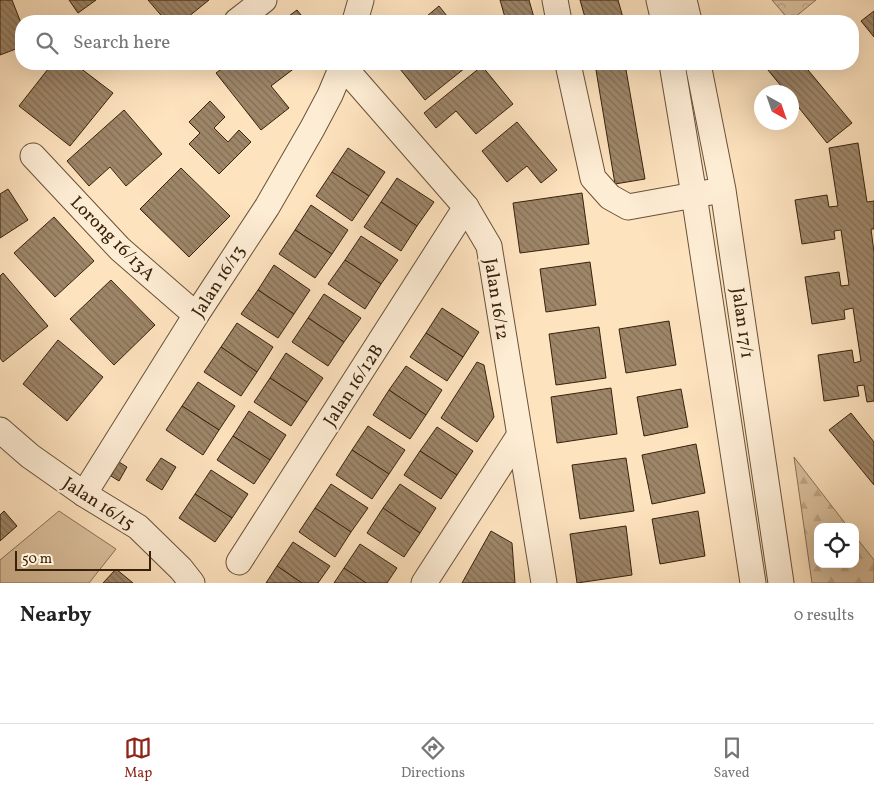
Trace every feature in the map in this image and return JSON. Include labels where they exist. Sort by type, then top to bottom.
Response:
[{"type":"street","points":[[245,15],[264,0]]},
{"type":"street","points":[[357,15],[361,0]]},
{"type":"street","points":[[555,0],[558,15]]},
{"type":"street","points":[[659,0],[663,15]]},
{"type":"street","points":[[684,0],[688,15]]},
{"type":"street","name":"Jalan 16/13","points":[[84,494],[196,315],[267,207],[312,129],[330,95],[340,70]]},
{"type":"street","name":"Jalan 16/12","points":[[347,70],[466,207],[488,246],[544,583]]},
{"type":"street","points":[[569,70],[593,178],[610,198],[628,207],[723,190]]},
{"type":"street","name":"Jalan 17/1","points":[[673,70],[753,583]]},
{"type":"street","name":"Jalan 17/1","points":[[699,70],[723,190],[781,583]]},
{"type":"street","name":"Lorong 16/13A","points":[[34,156],[120,249],[196,315]]},
{"type":"street","name":"Jalan 16/12B","points":[[240,562],[466,207]]},
{"type":"street","name":"Jalan 16/15","points":[[0,430],[30,456],[84,494],[138,526],[192,583]]},
{"type":"street","points":[[424,583],[520,436]]},
{"type":"green space","points":[[772,0],[816,0],[797,15],[785,15]]},
{"type":"green space","points":[[794,457],[845,523],[814,523],[814,568],[859,568],[859,541],[874,560],[874,583],[812,583]]},
{"type":"green space","points":[[59,511],[116,549],[89,583],[0,583],[0,560]]},
{"type":"building","points":[[0,0],[12,0],[18,15],[15,15],[15,49],[0,55]]},
{"type":"building","points":[[69,0],[96,0],[78,13]]},
{"type":"building","points":[[148,0],[209,0],[190,15],[161,15]]},
{"type":"building","points":[[500,0],[529,0],[533,15],[504,15]]},
{"type":"building","points":[[580,0],[618,0],[622,15],[584,15]]},
{"type":"building","points":[[439,6],[446,15],[428,15]]},
{"type":"building","points":[[297,10],[301,15],[290,15]]},
{"type":"building","points":[[874,11],[874,37],[861,21]]},
{"type":"building","points":[[47,70],[83,70],[113,93],[70,146],[19,106]]},
{"type":"building","points":[[220,70],[292,70],[271,86],[289,108],[261,130],[216,73]]},
{"type":"building","points":[[401,70],[462,70],[425,100]]},
{"type":"building","points":[[477,70],[485,70],[513,104],[476,134],[456,111],[436,128],[424,113]]},
{"type":"building","points":[[596,70],[626,70],[645,179],[615,184]]},
{"type":"building","points":[[768,70],[808,70],[852,123],[827,143],[799,108],[799,85],[780,85]]},
{"type":"building","points":[[210,101],[225,117],[214,128],[228,142],[239,130],[251,142],[219,174],[189,144],[200,133],[189,122]]},
{"type":"building","points":[[124,110],[162,154],[126,186],[110,167],[89,186],[67,161]]},
{"type":"building","points":[[517,122],[557,170],[541,183],[527,166],[507,182],[482,151]]},
{"type":"building","points":[[858,143],[867,202],[874,201],[874,229],[871,229],[874,252],[874,401],[867,402],[864,385],[857,386],[859,396],[824,401],[818,355],[852,350],[854,363],[861,361],[853,308],[844,310],[845,319],[812,324],[805,277],[839,272],[841,286],[849,285],[841,230],[834,231],[835,239],[802,244],[795,200],[827,195],[829,207],[838,206],[829,148]]},
{"type":"building","points":[[348,148],[385,172],[369,196],[332,172]]},
{"type":"building","points":[[181,168],[230,216],[189,257],[140,209]]},
{"type":"building","points":[[332,172],[369,196],[352,221],[316,196]]},
{"type":"building","points":[[397,178],[434,202],[417,226],[381,202]]},
{"type":"building","points":[[8,189],[28,220],[0,238],[0,194]]},
{"type":"building","points":[[582,193],[589,244],[520,253],[513,203]]},
{"type":"building","points":[[381,202],[417,226],[401,251],[364,227]]},
{"type":"building","points":[[311,205],[348,230],[332,254],[295,230]]},
{"type":"building","points":[[54,217],[94,261],[55,297],[14,253]]},
{"type":"building","points":[[295,230],[332,254],[315,278],[279,254]]},
{"type":"building","points":[[361,236],[398,260],[381,284],[345,260]]},
{"type":"building","points":[[345,260],[381,284],[365,309],[328,284]]},
{"type":"building","points":[[590,262],[596,305],[546,312],[540,269]]},
{"type":"building","points":[[274,265],[310,290],[294,314],[258,290]]},
{"type":"building","points":[[3,273],[48,326],[3,362],[0,358],[0,276]]},
{"type":"building","points":[[111,280],[155,325],[114,365],[70,319]]},
{"type":"building","points":[[258,290],[294,314],[278,338],[241,314]]},
{"type":"building","points":[[324,294],[361,318],[344,342],[308,318]]},
{"type":"building","points":[[442,308],[479,332],[463,357],[426,333]]},
{"type":"building","points":[[308,318],[344,342],[328,366],[292,342]]},
{"type":"building","points":[[669,321],[676,365],[626,373],[619,329]]},
{"type":"building","points":[[237,323],[273,347],[257,372],[221,347]]},
{"type":"building","points":[[599,327],[606,378],[556,385],[549,334]]},
{"type":"building","points":[[426,333],[463,357],[447,381],[410,357]]},
{"type":"building","points":[[58,340],[103,377],[67,421],[23,384]]},
{"type":"building","points":[[221,347],[257,372],[241,396],[204,372]]},
{"type":"building","points":[[286,353],[323,378],[307,402],[270,378]]},
{"type":"building","points":[[477,362],[484,365],[494,417],[477,442],[441,418]]},
{"type":"building","points":[[406,366],[442,390],[426,415],[389,390]]},
{"type":"building","points":[[270,378],[307,402],[291,426],[254,402]]},
{"type":"building","points":[[198,382],[235,406],[219,430],[182,406]]},
{"type":"building","points":[[611,388],[617,434],[557,443],[551,397]]},
{"type":"building","points":[[681,389],[688,427],[644,436],[637,397]]},
{"type":"building","points":[[389,390],[426,415],[410,439],[373,415]]},
{"type":"building","points":[[182,406],[219,430],[203,455],[166,430]]},
{"type":"building","points":[[249,411],[286,435],[270,460],[233,436]]},
{"type":"building","points":[[851,413],[874,442],[874,485],[829,430]]},
{"type":"building","points":[[368,426],[405,450],[389,474],[352,450]]},
{"type":"building","points":[[437,427],[473,451],[457,475],[420,451]]},
{"type":"building","points":[[233,436],[270,460],[254,484],[217,460]]},
{"type":"building","points":[[696,444],[705,493],[652,504],[642,455]]},
{"type":"building","points":[[352,450],[389,474],[372,499],[336,475]]},
{"type":"building","points":[[420,451],[457,475],[441,499],[404,475]]},
{"type":"building","points":[[161,458],[176,467],[162,490],[146,480]]},
{"type":"building","points":[[626,458],[634,511],[580,519],[572,465]]},
{"type":"building","points":[[119,462],[127,467],[119,481],[111,476]]},
{"type":"building","points":[[211,470],[248,494],[232,518],[195,494]]},
{"type":"building","points":[[331,484],[368,508],[351,532],[315,508]]},
{"type":"building","points":[[400,484],[436,508],[420,533],[383,508]]},
{"type":"building","points":[[195,494],[232,518],[215,542],[179,518]]},
{"type":"building","points":[[315,508],[351,532],[335,557],[299,532]]},
{"type":"building","points":[[383,508],[420,533],[404,557],[367,533]]},
{"type":"building","points":[[4,511],[17,526],[0,541],[0,515]]},
{"type":"building","points":[[698,511],[705,556],[660,564],[652,519]]},
{"type":"building","points":[[626,526],[632,575],[577,583],[570,534]]},
{"type":"building","points":[[491,531],[512,543],[515,583],[462,583]]},
{"type":"building","points":[[293,542],[330,566],[318,583],[302,583],[277,566]]},
{"type":"building","points":[[360,544],[397,568],[387,583],[366,583],[344,568]]},
{"type":"building","points":[[277,566],[302,583],[266,583]]},
{"type":"building","points":[[344,568],[366,583],[334,583]]},
{"type":"building","points":[[116,569],[133,583],[103,583]]}]
